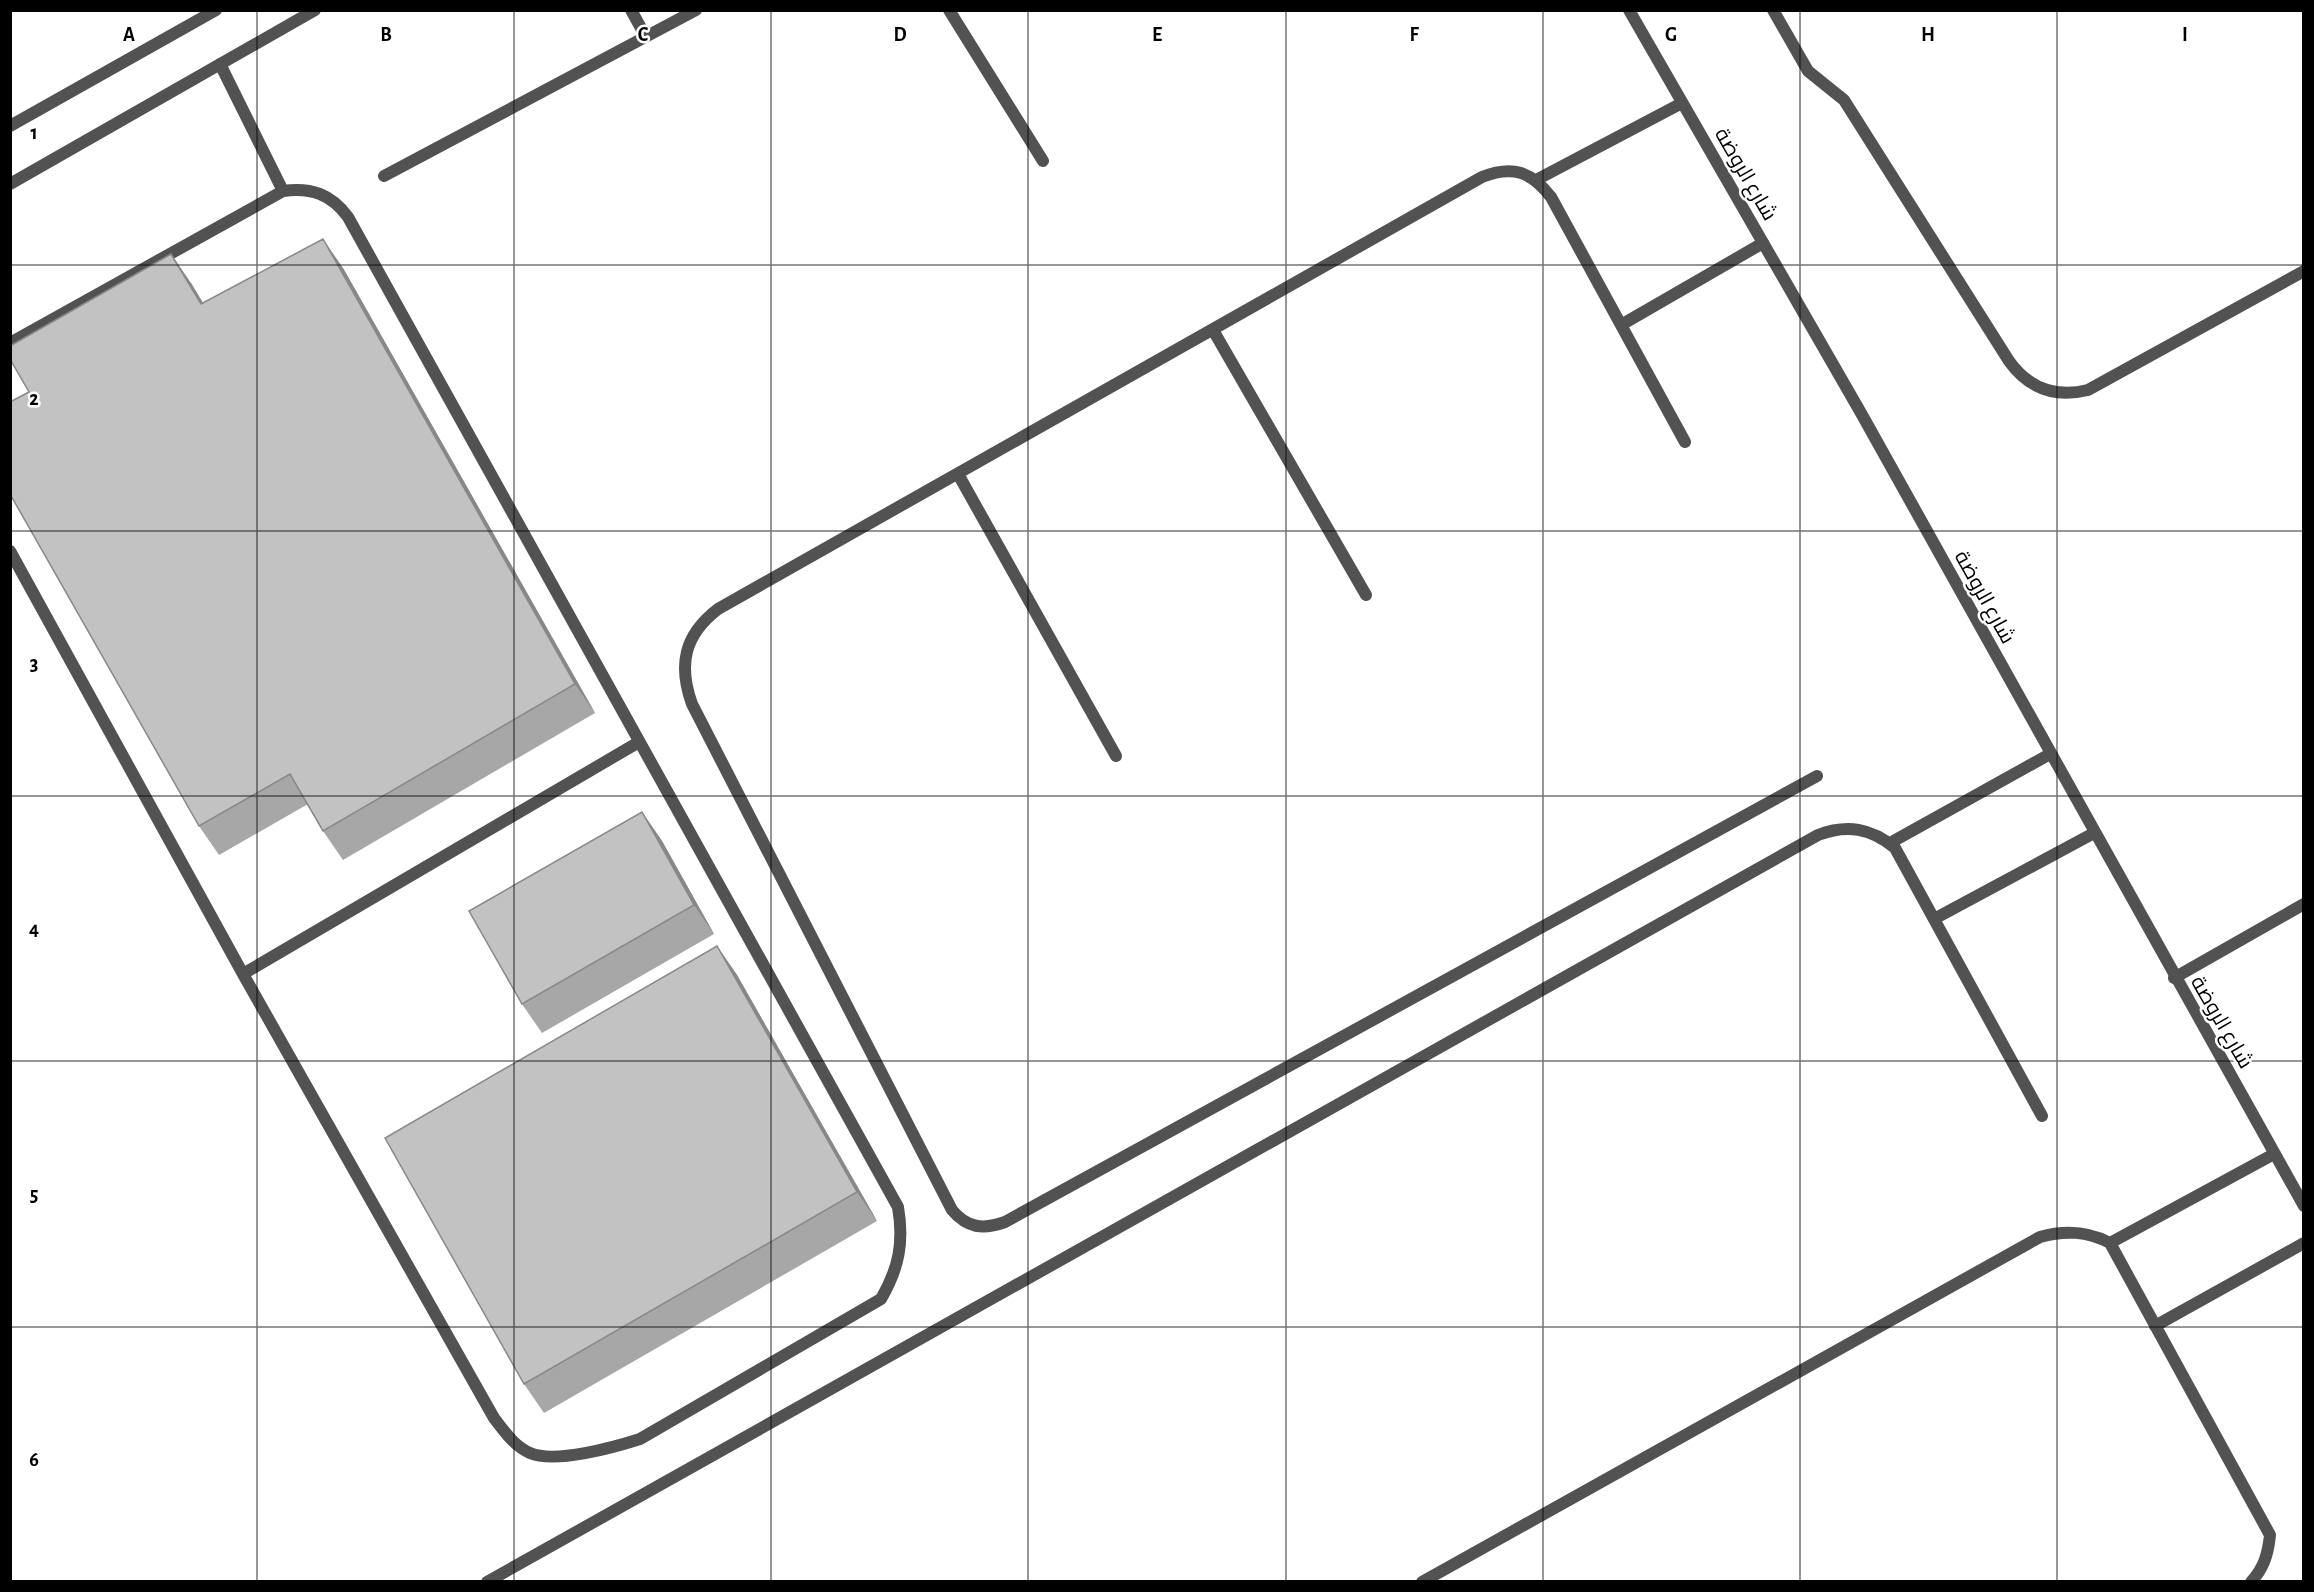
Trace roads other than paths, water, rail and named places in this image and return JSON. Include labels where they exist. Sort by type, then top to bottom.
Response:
[{"type":"street","points":[[10,126],[216,10]]},
{"type":"street","points":[[10,184],[315,10]]},
{"type":"street","points":[[631,10],[646,37]]},
{"type":"street","points":[[949,10],[1043,161]]},
{"type":"street","name":"شارع الروضة","points":[[1629,10],[1861,413],[2174,978],[2304,1206]]},
{"type":"street","points":[[1773,10],[1808,70],[1844,100],[2018,374],[2036,387],[2058,394],[2073,394],[2088,390],[2304,271]]},
{"type":"street","points":[[384,176],[692,11]]},
{"type":"street","points":[[220,64],[283,191]]},
{"type":"street","points":[[1536,180],[1682,103]]},
{"type":"street","points":[[1685,442],[1551,196],[1527,174],[1497,171],[1482,177],[718,609],[705,619],[688,646],[684,665],[685,685],[697,715],[952,1210],[960,1220],[982,1227],[1005,1222],[1817,776]]},
{"type":"street","points":[[10,343],[283,191],[298,189],[321,194],[339,206],[348,217],[898,1207],[901,1228],[900,1251],[896,1268],[880,1299],[640,1439],[584,1454],[532,1455],[513,1443],[494,1418],[243,974],[10,551]]},
{"type":"street","points":[[1621,325],[1763,243]]},
{"type":"street","points":[[1213,330],[1366,595]]},
{"type":"street","points":[[958,474],[1116,756]]},
{"type":"street","points":[[243,974],[639,742]]},
{"type":"street","points":[[1890,843],[2050,754]]},
{"type":"street","points":[[487,1581],[1818,835],[1834,829],[1852,828],[1869,831],[1895,848],[2042,1116]]},
{"type":"street","points":[[1934,919],[2094,833]]},
{"type":"street","points":[[2174,978],[2304,904]]},
{"type":"street","points":[[2110,1243],[2274,1154]]},
{"type":"street","points":[[1422,1581],[2040,1237],[2056,1232],[2072,1231],[2099,1237],[2110,1243],[2270,1535],[2264,1565],[2251,1581]]},
{"type":"street","points":[[2155,1326],[2304,1243]]}]
